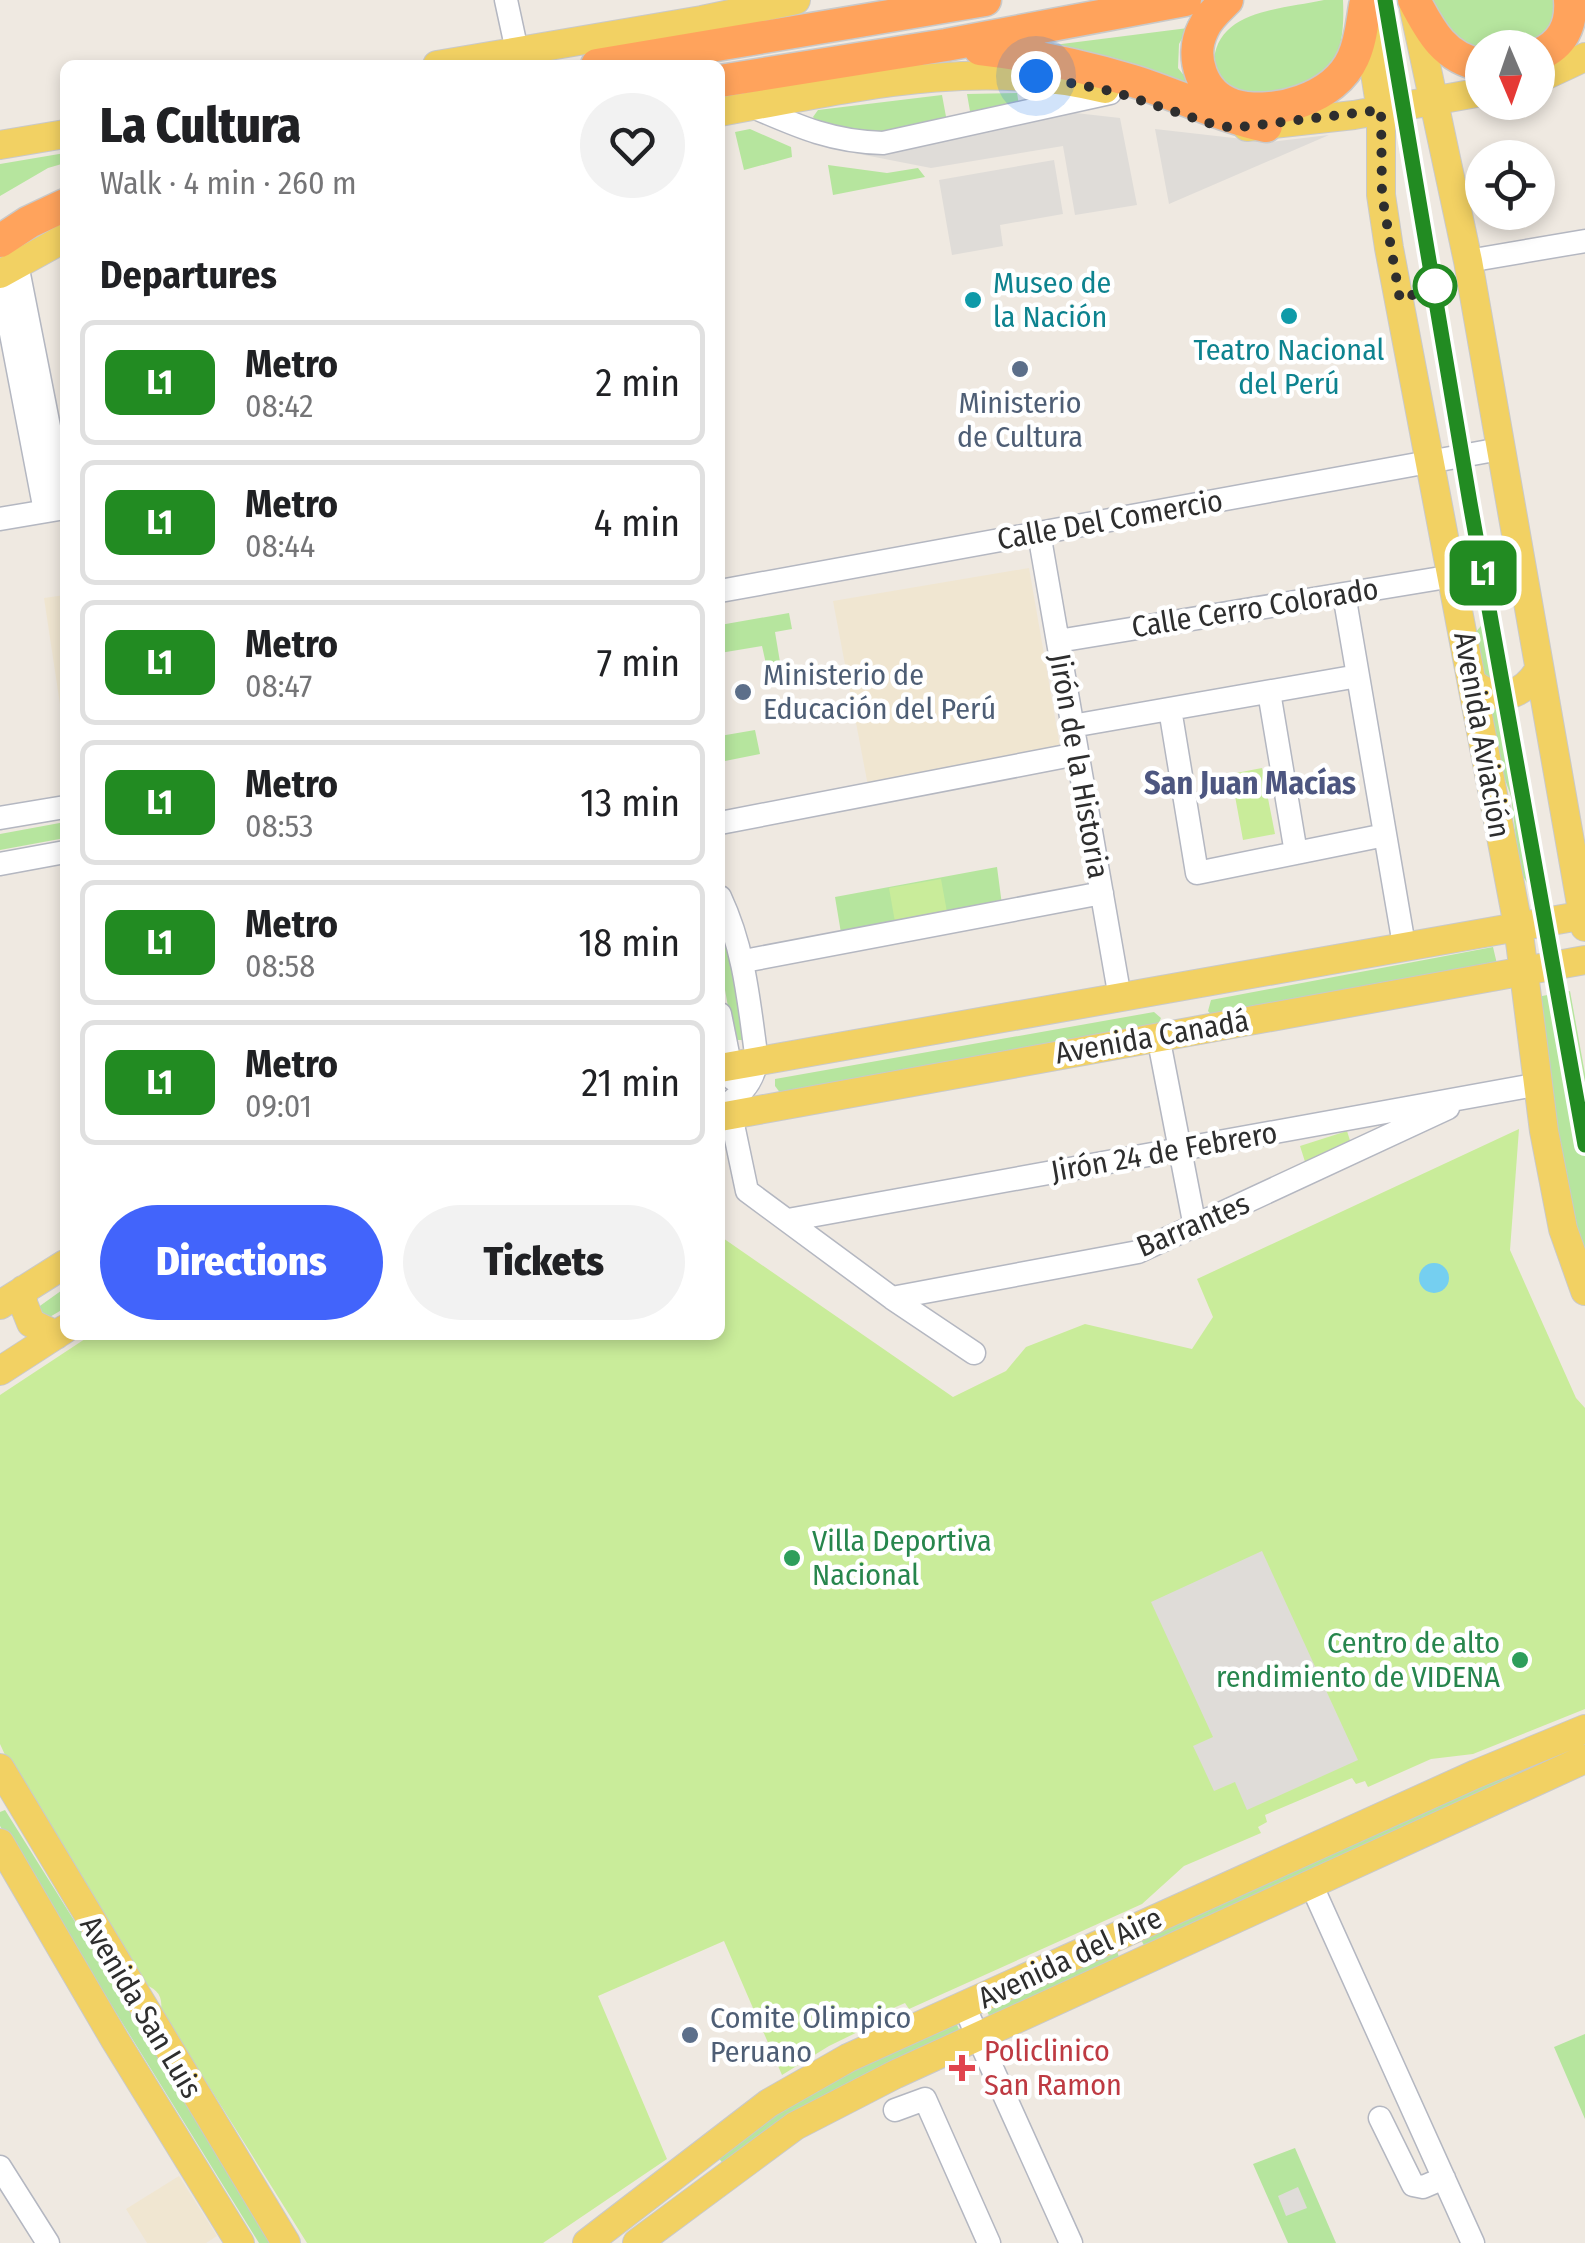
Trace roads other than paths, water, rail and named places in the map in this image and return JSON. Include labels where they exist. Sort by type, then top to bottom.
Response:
[{"type":"highway","points":[[764,39],[811,19],[896,0]]},
{"type":"highway","points":[[630,60],[985,0]]},
{"type":"highway","points":[[725,80],[946,45],[1186,0]]},
{"type":"highway","points":[[1228,0],[1203,27],[1198,62],[1215,96],[1245,106],[1282,105],[1328,87],[1352,61],[1364,3]]},
{"type":"highway","points":[[1413,0],[1438,41],[1465,60]]},
{"type":"highway","points":[[1555,42],[1570,21],[1570,0]]},
{"type":"highway","points":[[946,45],[1021,54],[1136,82],[1235,120],[1266,126]]},
{"type":"highway","points":[[0,216],[60,186]]},
{"type":"highway","points":[[4,264],[29,222],[60,207]]},
{"type":"main road","points":[[466,60],[796,0]]},
{"type":"main road","points":[[1413,0],[1468,261],[1584,919]]},
{"type":"main road","name":"Avenida Aviación","points":[[1364,3],[1381,110],[1386,230],[1518,926],[1544,1131],[1563,1229],[1585,1291]]},
{"type":"main road","points":[[1555,72],[1585,57]]},
{"type":"main road","points":[[725,111],[949,74],[1036,76],[1115,92],[1233,128],[1465,95]]},
{"type":"main road","points":[[0,145],[60,135]]},
{"type":"main road","points":[[4,264],[60,240]]},
{"type":"main road","points":[[1473,683],[1486,693],[1515,694],[1530,685],[1538,670]]},
{"type":"main road","name":"Avenida Canadá","points":[[725,1067],[1155,993],[1404,945],[1584,919]]},
{"type":"main road","name":"Avenida Canadá","points":[[732,1109],[777,1107],[1585,960]]},
{"type":"main road","points":[[1210,982],[1202,988],[1197,1008],[1202,1017],[1223,1024]]},
{"type":"main road","points":[[1155,993],[1172,1010],[1173,1019],[1163,1035]]},
{"type":"main road","points":[[12,1298],[60,1267]]},
{"type":"main road","points":[[12,1298],[22,1303],[31,1323],[47,1333],[60,1332]]},
{"type":"main road","points":[[0,1371],[60,1332]]},
{"type":"main road","name":"Avenida del Aire","points":[[637,2243],[795,2126],[896,2074],[1311,1884],[1577,1747]]},
{"type":"main road","name":"Avenida del Aire","points":[[587,2243],[769,2103],[811,2077],[1476,1774],[1577,1747]]},
{"type":"main road","name":"Avenida San Luis","points":[[2,1776],[286,2243]]},
{"type":"main road","name":"Avenida San Luis","points":[[0,1843],[114,2040],[240,2243]]},
{"type":"main road","points":[[1126,1932],[1139,1962]]},
{"type":"main road","points":[[673,2175],[693,2200]]},
{"type":"street","points":[[506,0],[517,51]]},
{"type":"street","points":[[751,106],[828,138],[883,143],[1115,92]]},
{"type":"street","points":[[1468,261],[1585,241]]},
{"type":"street","points":[[0,520],[55,510],[4,264]]},
{"type":"street","name":"Calle Del Comercio","points":[[725,590],[1500,449]]},
{"type":"street","name":"Jirón de la Historia","points":[[1039,533],[1120,998]]},
{"type":"street","name":"Calle Cerro Colorado","points":[[1058,641],[1453,576]]},
{"type":"street","points":[[1344,594],[1404,945]]},
{"type":"street","points":[[1072,726],[1358,676]]},
{"type":"street","points":[[1269,692],[1296,853]]},
{"type":"street","points":[[1170,709],[1197,873],[1385,835]]},
{"type":"street","points":[[725,821],[1078,754]]},
{"type":"street","points":[[0,818],[60,808]]},
{"type":"street","points":[[0,864],[60,853]]},
{"type":"street","points":[[744,961],[1102,893]]},
{"type":"street","points":[[725,908],[744,961],[758,1061],[754,1076],[732,1109]]},
{"type":"street","points":[[1163,1035],[1178,1149],[1195,1227]]},
{"type":"street","points":[[725,1068],[734,1082],[732,1109],[747,1191],[974,1353]]},
{"type":"street","name":"Jirón 24 de Febrero","points":[[788,1220],[1540,1084]]},
{"type":"street","name":"Barrantes","points":[[892,1298],[1138,1252],[1476,1094]]},
{"type":"street","points":[[1311,1884],[1473,2243]]},
{"type":"street","points":[[964,2006],[1071,2243]]},
{"type":"street","points":[[896,2074],[902,2106],[925,2099],[989,2243]]},
{"type":"street","points":[[1380,2118],[1412,2185],[1423,2187],[1444,2178]]},
{"type":"street","points":[[0,2167],[8,2199],[48,2243]]},
{"type":"water","points":[[1434,1263],[1445,1267],[1449,1278],[1445,1289],[1434,1293],[1423,1289],[1419,1278],[1423,1267]]},
{"type":"railway","points":[[1385,0],[1585,1145]]},
{"type":"metro line","name":"L1","points":[[1385,0],[1585,1145]]},
{"type":"place","name":"Museo de la Nación","points":[[973,300]]},
{"type":"place","name":"Teatro Nacional del Perú","points":[[1289,316]]},
{"type":"place","name":"Ministerio de Cultura","points":[[1020,369]]},
{"type":"place","name":"Ministerio de Educación del Perú","points":[[743,692]]},
{"type":"place","name":"Villa Deportiva Nacional","points":[[792,1558]]},
{"type":"place","name":"Centro de alto rendimiento de VIDENA","points":[[1520,1660]]},
{"type":"place","name":"Comite Olimpico Peruano","points":[[690,2035]]},
{"type":"place","name":"Policlinico San Ramon","points":[[962,2068]]},
{"type":"district","name":"San Juan Macías","points":[[1250,783]]}]
